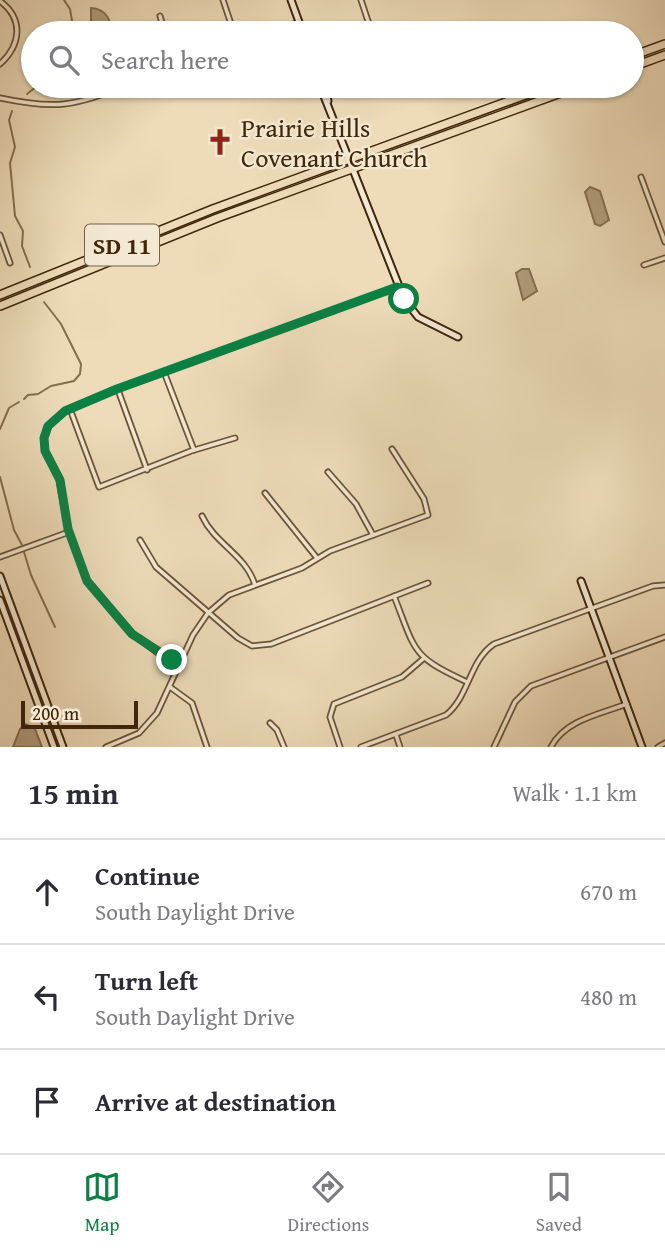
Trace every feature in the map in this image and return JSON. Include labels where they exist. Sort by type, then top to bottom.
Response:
[{"type":"highway","points":[[644,52],[665,44]]},
{"type":"highway","points":[[644,63],[665,55]]},
{"type":"highway","name":"SD 11","points":[[0,295],[213,209],[516,98]]},
{"type":"highway","name":"SD 11","points":[[0,306],[197,226],[547,98]]},
{"type":"street","points":[[223,0],[230,21]]},
{"type":"street","points":[[291,0],[299,21]]},
{"type":"street","points":[[362,0],[368,21]]},
{"type":"street","points":[[0,1],[12,12],[18,31],[13,50],[0,64]]},
{"type":"street","points":[[160,16],[161,21]]},
{"type":"street","points":[[0,98],[39,107],[60,106],[86,98]]},
{"type":"street","points":[[326,98],[397,287],[418,317],[458,337]]},
{"type":"street","points":[[641,177],[665,242]]},
{"type":"street","points":[[0,235],[10,263]]},
{"type":"street","points":[[644,265],[665,258]]},
{"type":"street","points":[[180,663],[159,654],[132,634],[98,596],[85,576],[69,531],[60,480],[45,451],[44,438],[51,421],[70,409],[117,389],[397,287]]},
{"type":"street","points":[[164,372],[194,450]]},
{"type":"street","points":[[117,389],[147,470]]},
{"type":"street","points":[[70,409],[99,487],[194,450],[235,438]]},
{"type":"street","points":[[106,747],[139,733],[149,724],[170,687],[193,635],[209,612],[229,595],[302,568],[317,558],[428,515],[424,499],[392,449]]},
{"type":"street","points":[[328,472],[356,504],[373,535]]},
{"type":"street","points":[[265,493],[317,558]]},
{"type":"street","points":[[202,516],[212,535],[250,569],[256,585]]},
{"type":"street","points":[[0,557],[69,531]]},
{"type":"street","points":[[140,540],[156,568],[238,638],[260,646],[428,583]]},
{"type":"street","points":[[0,576],[63,747]]},
{"type":"street","points":[[582,581],[642,747]]},
{"type":"street","points":[[361,747],[446,715],[456,705],[480,657],[494,644],[653,586],[665,585]]},
{"type":"street","points":[[394,596],[415,650],[423,659],[467,682]]},
{"type":"street","points":[[0,600],[54,747]]},
{"type":"street","points":[[494,747],[513,706],[525,690],[542,680],[665,636]]},
{"type":"street","points":[[340,747],[331,721],[334,704],[402,677],[423,659]]},
{"type":"street","points":[[170,687],[192,703],[207,747]]},
{"type":"street","points":[[551,747],[560,733],[570,726],[626,704]]},
{"type":"street","points":[[271,723],[284,747]]},
{"type":"street","points":[[396,734],[400,747]]},
{"type":"street","points":[[657,747],[665,743]]},
{"type":"shaded area","points":[[91,8],[101,10],[109,21],[91,21]]},
{"type":"shaded area","points":[[590,187],[600,191],[609,220],[600,226],[595,224],[585,192]]},
{"type":"shaded area","points":[[529,269],[537,291],[523,300],[516,273]]},
{"type":"shaded area","points":[[26,724],[35,729],[42,747],[13,747],[20,729]]},
{"type":"waterway","points":[[64,0],[70,9],[72,21]]},
{"type":"waterway","points":[[12,111],[9,120],[15,147],[10,163],[15,216],[23,231],[22,246],[30,267]]},
{"type":"waterway","points":[[24,399],[51,386],[74,381],[80,374],[81,364],[61,324],[44,302]]},
{"type":"waterway","points":[[0,429],[9,408],[19,402]]},
{"type":"waterway","points":[[0,477],[14,530],[22,545]]},
{"type":"waterway","points":[[24,552],[31,575],[55,627]]},
{"type":"place","name":"Prairie Hills Covenant Church","points":[[220,142]]},
{"type":"route","points":[[172,660],[132,634],[87,581],[68,529],[60,480],[45,451],[44,438],[48,426],[65,411],[117,389],[397,287],[404,299]]}]
